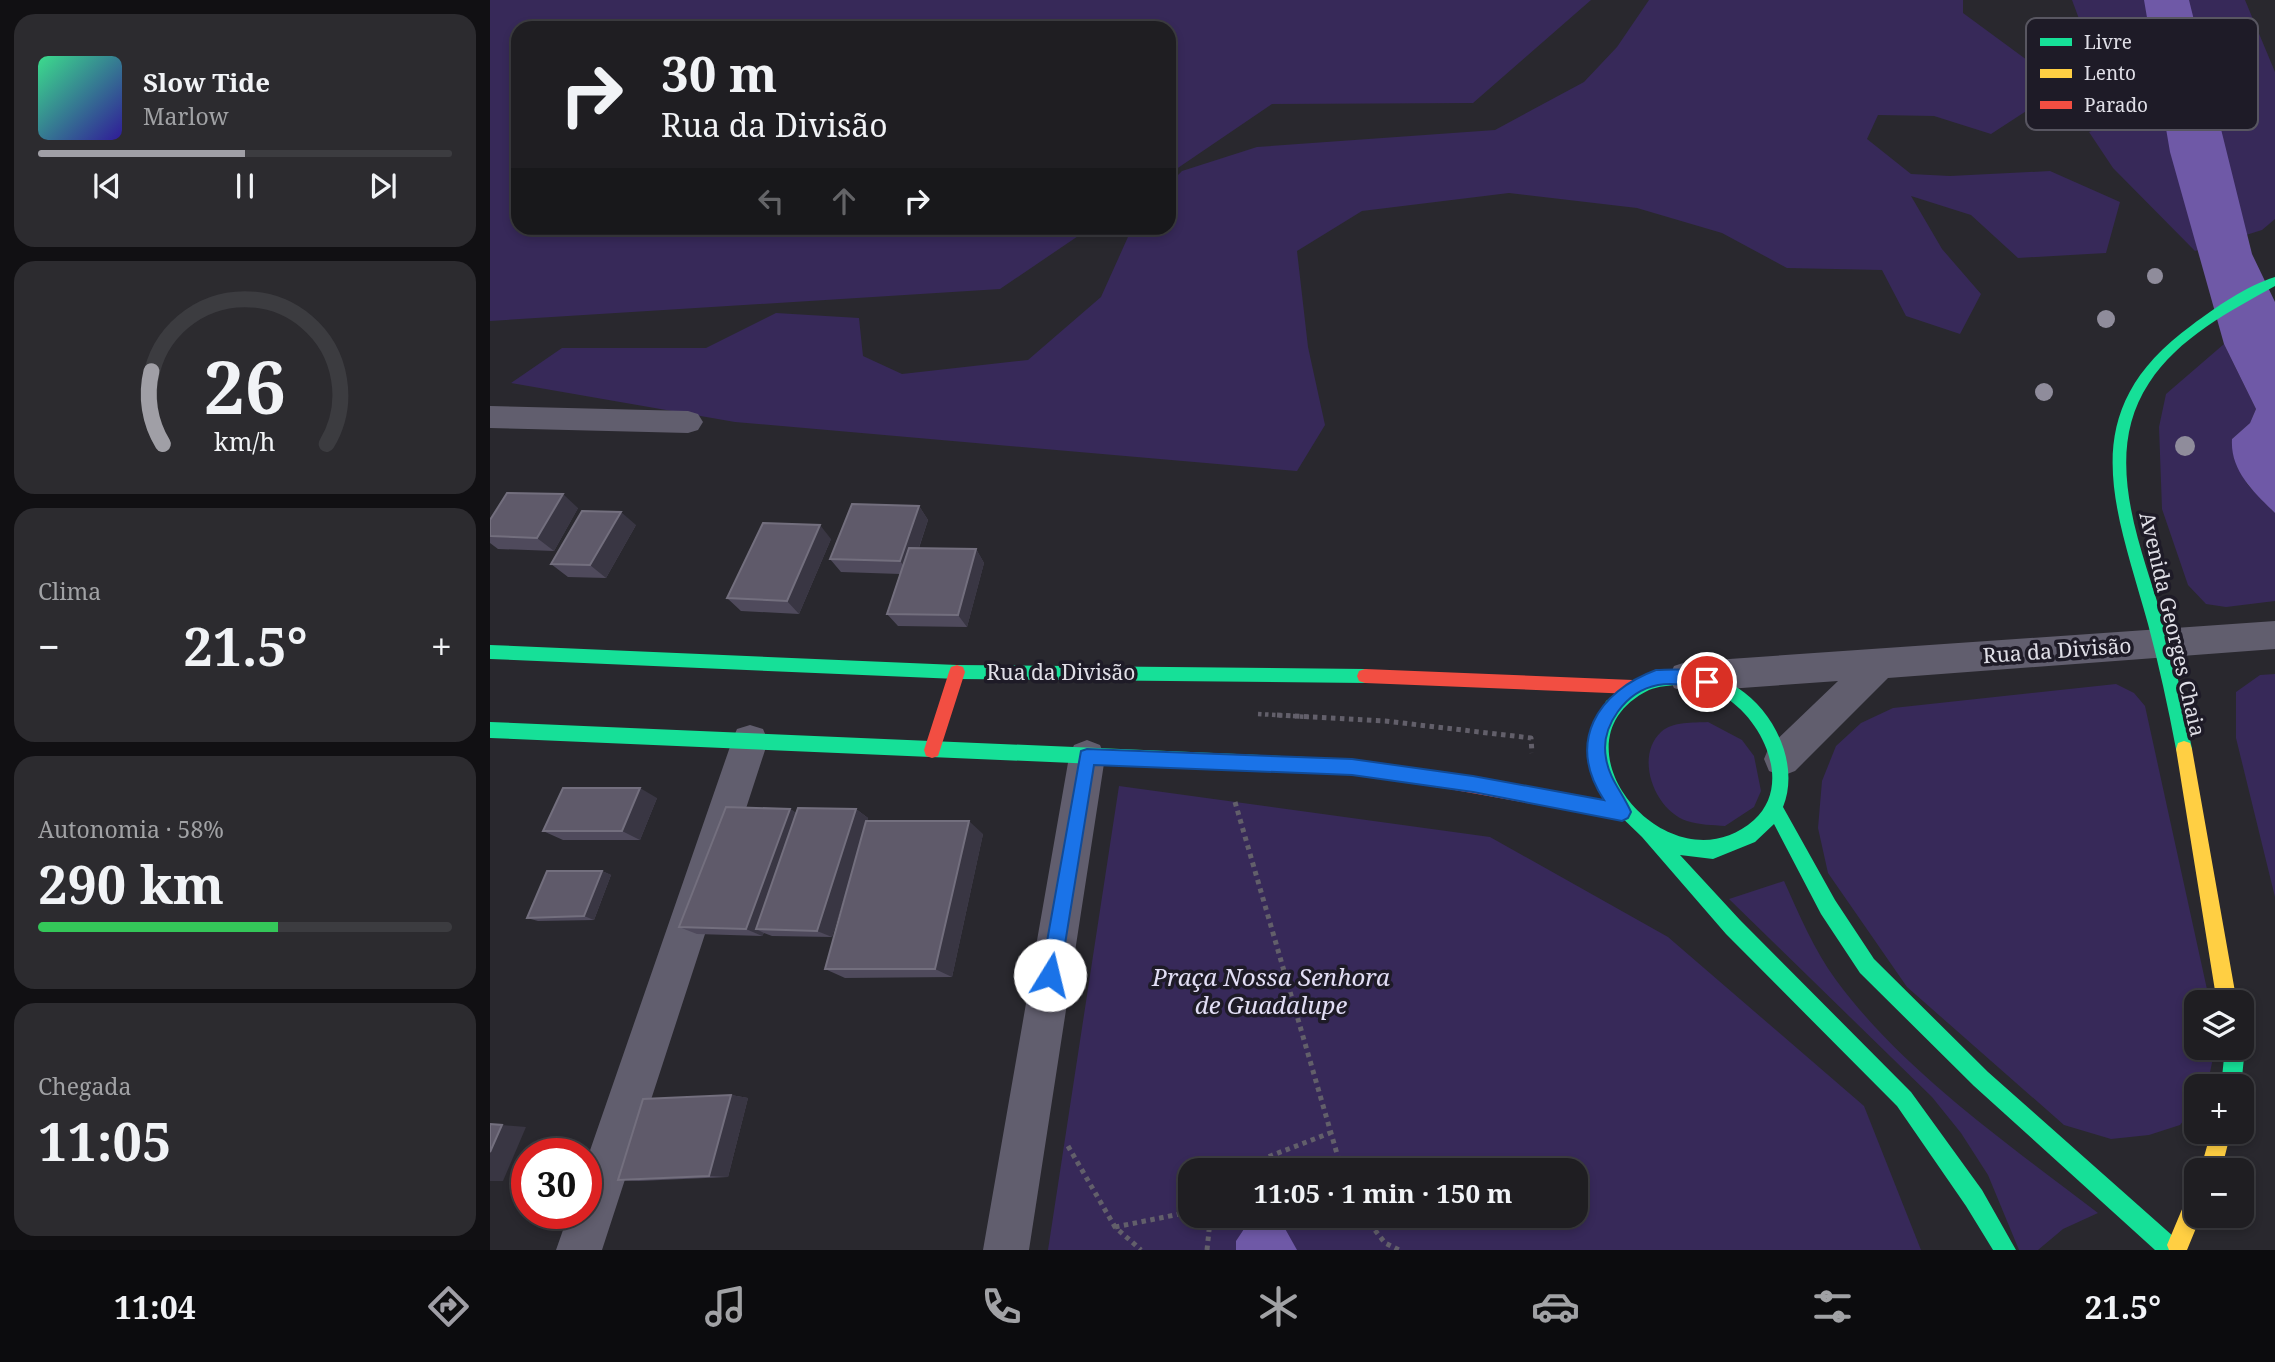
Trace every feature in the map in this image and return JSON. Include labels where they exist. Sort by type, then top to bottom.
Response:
[{"type":"main road","name":"Avenida Georges Chaia","points":[[2225,990],[2161,643],[2127,532],[2118,461],[2131,402],[2159,362],[2190,331],[2224,307],[2275,281]]},
{"type":"main road","name":"Rua da Divisão","points":[[490,652],[957,672],[1286,673],[1633,687]]},
{"type":"main road","points":[[932,750],[957,672]]},
{"type":"main road","points":[[1648,834],[1678,846],[1717,849],[1737,845],[1760,832],[1776,811],[1784,786],[1782,759],[1772,733],[1755,711],[1733,694],[1707,682],[1680,677],[1656,678],[1633,687],[1612,705],[1599,729],[1596,756],[1605,786],[1622,812],[1648,834],[1733,927],[1904,1099],[1974,1198],[2005,1250]]},
{"type":"main road","points":[[490,730],[1352,767],[1473,784],[1622,812]]},
{"type":"main road","points":[[1776,811],[1828,907],[1867,965],[1981,1079],[2172,1245]]},
{"type":"main road","points":[[2172,1245],[2184,1224]]},
{"type":"main road","points":[[2149,1250],[2172,1245],[2196,1250]]},
{"type":"street","points":[[490,417],[688,422]]},
{"type":"street","name":"Rua da Divisão","points":[[1680,677],[2275,635]]},
{"type":"street","points":[[1782,759],[1880,663]]},
{"type":"street","points":[[579,1250],[750,741]]},
{"type":"street","points":[[1006,1250],[1087,757]]},
{"type":"path","points":[[1223,761],[1338,1158]]},
{"type":"path","points":[[1265,1158],[1330,1133]]},
{"type":"path","points":[[1067,1143],[1115,1227],[1141,1250]]},
{"type":"path","points":[[1115,1227],[1178,1214]]},
{"type":"path","points":[[1207,1250],[1209,1228]]},
{"type":"path","points":[[1373,1228],[1385,1243],[1399,1250]]},
{"type":"green space","points":[[490,0],[1591,0],[1473,103],[1272,104],[1176,169],[1176,21],[511,21],[511,235],[1080,235],[1000,289],[490,321]]},
{"type":"green space","points":[[1649,0],[1963,0],[1963,13],[2026,59],[2026,111],[1991,134],[1934,116],[1878,115],[1867,139],[1911,174],[1950,176],[2050,171],[2120,202],[2106,253],[2018,258],[1971,215],[1911,196],[1942,249],[1981,294],[1960,334],[1906,316],[1882,270],[1787,268],[1722,233],[1637,208],[1509,193],[1362,211],[1297,251],[1308,347],[1325,425],[1297,471],[735,422],[511,383],[562,348],[706,348],[776,313],[859,318],[863,356],[902,374],[1028,360],[1101,297],[1129,235],[1176,235],[1176,177],[1182,171],[1257,147],[1495,130],[1584,82],[1617,47]]},
{"type":"green space","points":[[2072,0],[2245,0],[2252,18],[2079,18]]},
{"type":"green space","points":[[2258,31],[2275,72],[2275,219],[2262,230],[2195,251],[2113,168],[2089,132],[2258,130]]},
{"type":"green space","points":[[2224,344],[2256,409],[2250,423],[2232,439],[2247,484],[2275,513],[2275,601],[2226,607],[2206,604],[2188,585],[2162,509],[2159,427],[2166,394]]},
{"type":"green space","points":[[2275,674],[2275,897],[2236,738],[2236,692],[2260,675]]},
{"type":"green space","points":[[2116,684],[2134,693],[2145,706],[2207,990],[2184,990],[2184,1060],[2213,1060],[2210,1074],[2184,1074],[2184,1120],[2180,1125],[2149,1135],[2111,1139],[2064,1125],[1907,987],[1828,873],[1818,828],[1822,781],[1836,746],[1861,723],[1893,708]]},
{"type":"green space","points":[[1708,722],[1742,740],[1754,756],[1761,791],[1754,807],[1725,826],[1687,821],[1676,815],[1658,795],[1649,769],[1649,755],[1653,743],[1666,728],[1677,724]]},
{"type":"green space","name":"Praça Nossa Senhora de Guadalupe","points":[[1119,786],[1490,837],[1668,937],[1864,1106],[1921,1250],[1048,1250]]},
{"type":"green space","points":[[1784,881],[1807,932],[1828,968],[1863,1013],[1893,1045],[1958,1105],[2098,1213],[2063,1229],[2038,1250],[2019,1250],[1988,1175],[1961,1133],[1932,1097],[1729,899]]},
{"type":"shaded area","points":[[2144,0],[2189,0],[2193,18],[2147,18]]},
{"type":"shaded area","points":[[2166,130],[2221,130],[2252,254],[2275,302],[2275,513],[2245,480],[2232,451],[2232,439],[2250,423],[2256,409],[2224,344]]},
{"type":"shaded area","points":[[1245,1228],[1285,1228],[1297,1250],[1236,1250],[1236,1241]]},
{"type":"building","points":[[507,493],[563,494],[537,538],[490,536],[490,520]]},
{"type":"building","points":[[852,504],[919,506],[900,561],[830,559]]},
{"type":"building","points":[[582,511],[621,512],[590,565],[551,564]]},
{"type":"building","points":[[763,523],[820,525],[787,601],[727,598]]},
{"type":"building","points":[[909,548],[976,549],[958,615],[887,614]]},
{"type":"building","points":[[563,788],[640,788],[622,831],[543,831]]},
{"type":"building","points":[[726,807],[790,809],[746,929],[679,927]]},
{"type":"building","points":[[798,808],[856,809],[817,931],[756,929]]},
{"type":"building","points":[[866,821],[969,821],[935,969],[825,969]]},
{"type":"building","points":[[547,871],[602,871],[584,916],[527,918]]},
{"type":"building","points":[[731,1095],[709,1176],[618,1180],[643,1099]]},
{"type":"building","points":[[490,1124],[502,1125],[490,1152]]},
{"type":"traffic: fast","points":[[2184,749],[2164,655],[2122,500],[2119,469],[2121,438],[2128,408],[2144,379],[2157,363],[2204,323],[2275,281]]},
{"type":"traffic: fast","points":[[490,652],[957,672],[1365,676]]},
{"type":"traffic: fast","points":[[1680,677],[1716,686],[1735,695],[1764,727],[1774,745],[1780,765],[1781,784],[1776,803],[1766,821],[1749,836],[1713,850],[1677,846],[1644,828],[1618,802],[1603,770],[1599,737],[1612,707],[1644,684],[1680,677]]},
{"type":"traffic: fast","points":[[490,730],[1352,767],[1449,781]]},
{"type":"traffic: fast","points":[[1776,811],[1828,907],[1867,966],[1981,1079],[2166,1245]]},
{"type":"traffic: fast","points":[[1650,835],[1733,927],[1904,1099],[1974,1198],[2005,1250]]},
{"type":"traffic: fast","points":[[2232,1074],[2234,1060]]},
{"type":"traffic: slow","points":[[2184,749],[2225,990]]},
{"type":"traffic: slow","points":[[2214,1158],[2218,1144]]},
{"type":"traffic: slow","points":[[2178,1245],[2185,1228]]},
{"type":"traffic: jam","points":[[932,750],[957,672]]},
{"type":"traffic: jam","points":[[1365,676],[1633,687]]},
{"type":"traffic: jam","points":[[1449,781],[1622,812]]},
{"type":"route","points":[[1050,975],[1087,757],[1352,767],[1473,784],[1577,806],[1622,812],[1605,786],[1596,756],[1599,729],[1612,705],[1633,687],[1656,678],[1680,677],[1707,682]]}]
